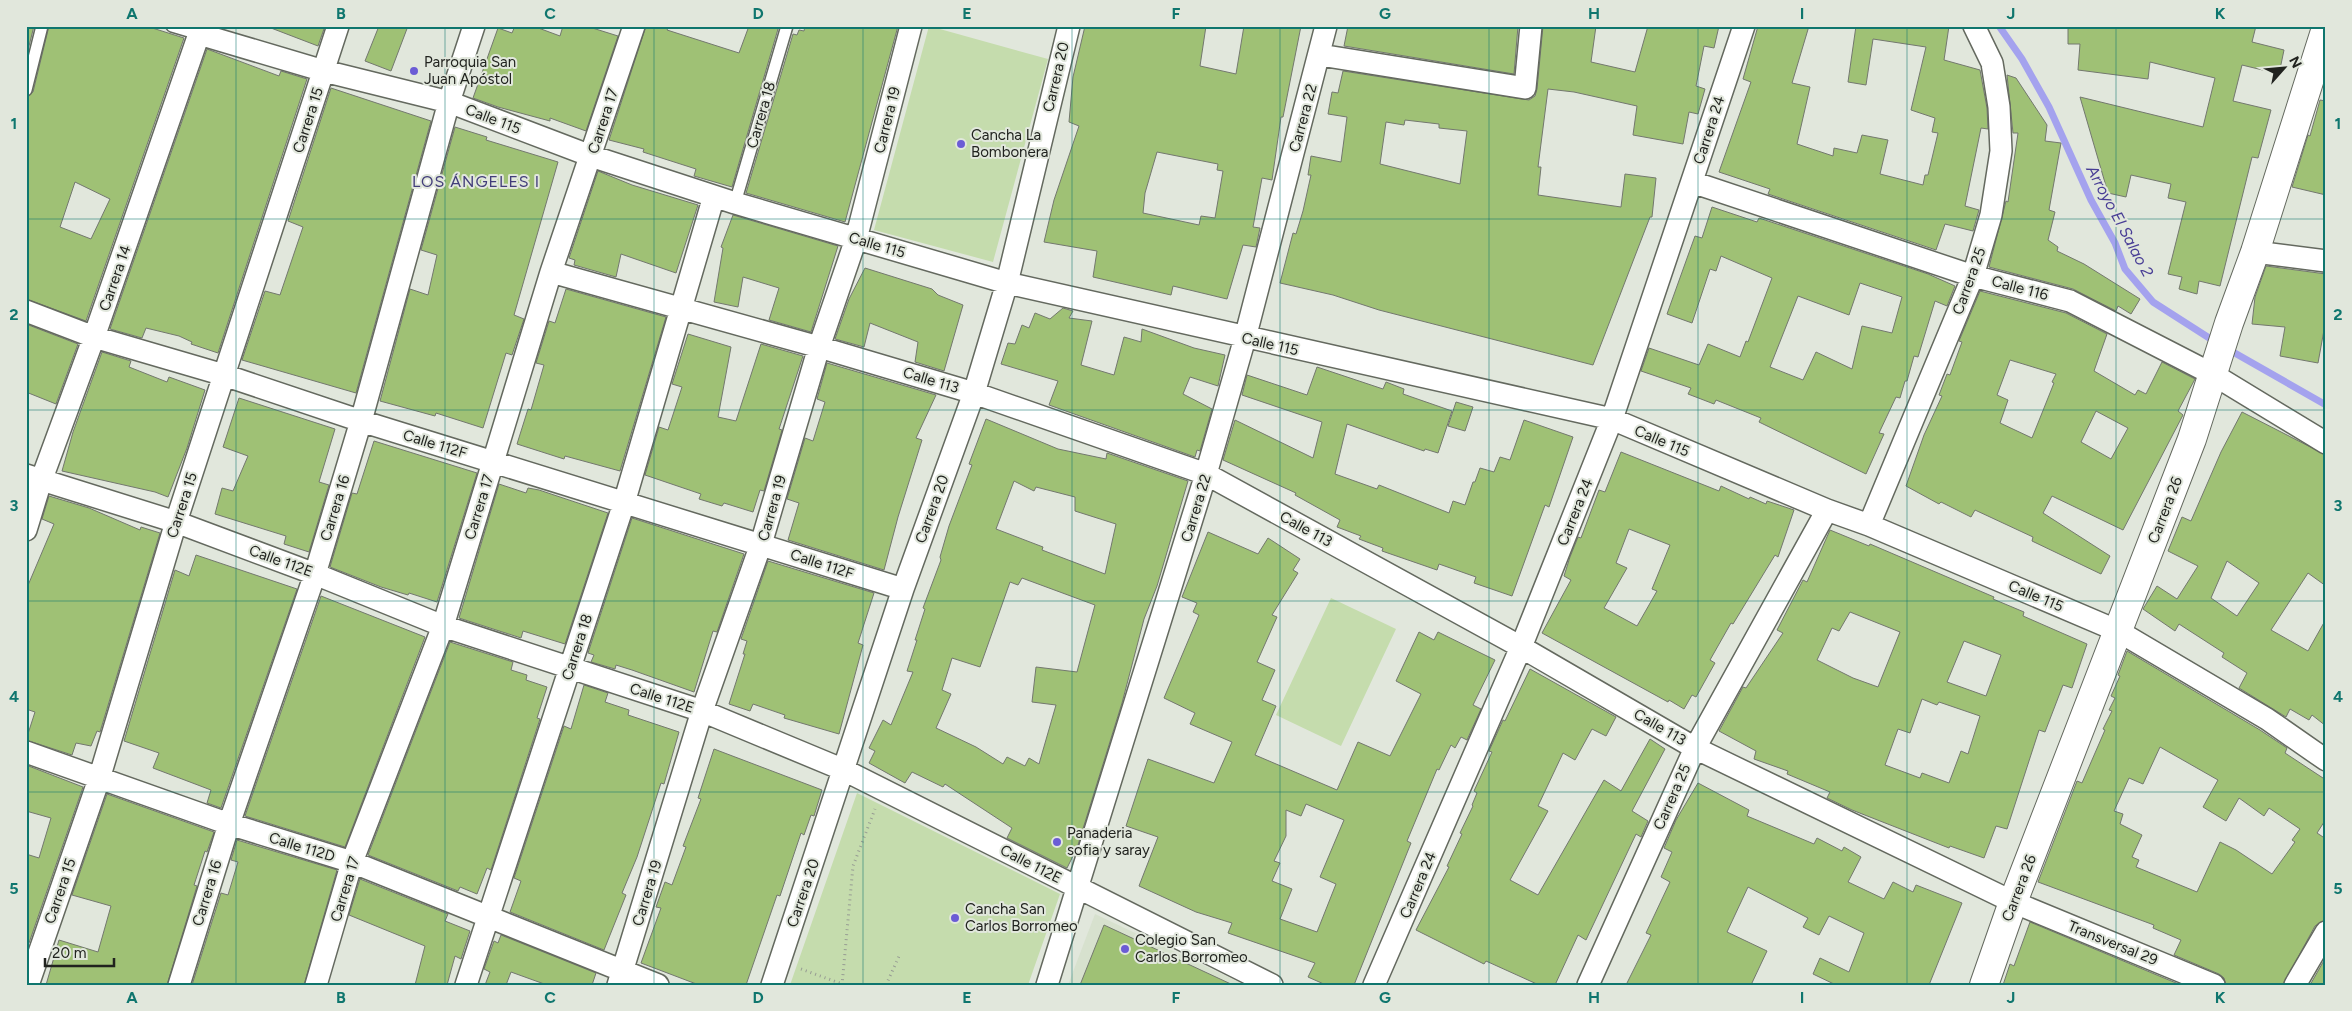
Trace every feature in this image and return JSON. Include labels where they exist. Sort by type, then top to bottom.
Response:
[{"type":"street","name":"Carrera 15","points":[[28,985],[99,779],[176,522],[338,26]]},
{"type":"street","name":"Carrera 16","points":[[179,985],[229,824],[315,574],[361,421],[450,102],[474,26]]},
{"type":"street","name":"Carrera 17","points":[[316,985],[352,862],[443,626],[551,272],[634,26]]},
{"type":"street","name":"Carrera 19","points":[[621,978],[702,711],[761,544],[819,347],[856,239],[911,26]]},
{"type":"street","name":"Carrera 20","points":[[772,985],[903,589],[974,393],[1007,284],[1069,26]]},
{"type":"street","name":"Carrera 22","points":[[1046,985],[1206,474],[1245,338],[1326,26]]},
{"type":"street","points":[[1320,55],[1524,88],[1531,26]]},
{"type":"street","name":"Carrera 24","points":[[1374,985],[1521,647],[1612,419],[1744,26]]},
{"type":"street","name":"Carrera 25","points":[[1869,525],[1974,276],[1991,215],[2001,151],[1999,107],[1992,63],[1974,26]]},
{"type":"street","name":"Carrera 26","points":[[1984,985],[2013,902],[2192,439],[2229,323],[2255,252],[2326,28]]},
{"type":"street","name":"Calle 115","points":[[201,30],[324,71],[450,102],[591,156],[735,203],[1007,284],[1612,419],[1826,510],[1869,525],[2118,631],[2267,719],[2326,760]]},
{"type":"street","name":"Carrera 14","points":[[26,530],[34,478],[94,337],[201,30]]},
{"type":"street","name":"Calle 116","points":[[1692,182],[1974,276],[2070,302],[2217,365],[2326,443]]},
{"type":"street","name":"Carrera 18","points":[[466,985],[624,503],[714,196]]},
{"type":"street","points":[[2255,252],[2326,261]]},
{"type":"street","name":"Calle 113","points":[[551,272],[819,347],[974,393],[1206,474],[1521,647],[1695,748],[2013,902]]},
{"type":"street","name":"Calle 112F","points":[[26,311],[94,337],[224,375],[361,421],[903,589]]},
{"type":"street","name":"Calle 112E","points":[[34,478],[176,522],[315,574],[443,626],[702,711],[844,770],[1272,985]]},
{"type":"street","name":"Carrera 25","points":[[1588,985],[1695,748],[1826,510]]},
{"type":"street","name":"Calle 112D","points":[[26,752],[229,824],[352,862],[489,918],[621,978],[658,985]]},
{"type":"street","name":"Transversal 29","points":[[2013,902],[2214,985]]},
{"type":"street","points":[[2294,985],[2326,932]]},
{"type":"lane","points":[[26,90],[42,26]]},
{"type":"lane","name":"Calle 115","points":[[172,26],[201,30]]},
{"type":"lane","name":"Carrera 18","points":[[735,203],[787,26]]},
{"type":"path","points":[[780,962],[843,984],[853,866],[882,789]]},
{"type":"path","points":[[886,985],[900,954]]},
{"type":"shaded area","name":"Colegio San Carlos Borromeo","points":[[1095,914],[1245,985],[1068,985]]},
{"type":"green space","name":"Cancha La Bombonera","points":[[929,26],[1048,59],[993,262],[874,230]]},
{"type":"green space","points":[[1331,598],[1396,629],[1341,746],[1276,715]]},
{"type":"green space","points":[[857,793],[1060,894],[1028,985],[790,985]]},
{"type":"building","points":[[26,26],[34,26],[26,58]]},
{"type":"building","points":[[49,26],[146,26],[184,38],[86,321],[26,299],[26,97],[33,92]],"holes":[[[75,182],[110,199],[91,239],[60,227]]]},
{"type":"building","points":[[271,26],[325,26],[318,46],[271,28]]},
{"type":"building","points":[[379,26],[408,26],[391,71],[365,61]]},
{"type":"building","points":[[515,26],[533,26],[560,36],[563,26],[586,26],[618,36],[586,131],[550,118],[550,121],[473,98],[498,28],[512,33]]},
{"type":"building","points":[[646,26],[669,26],[667,30],[739,53],[749,26],[770,26],[778,29],[732,187],[694,176],[696,169],[643,152],[644,149],[609,140]]},
{"type":"building","points":[[805,26],[898,26],[845,222],[746,193],[793,34],[797,35],[799,30],[804,31]]},
{"type":"building","points":[[1085,26],[1206,26],[1200,66],[1236,74],[1244,26],[1301,26],[1283,117],[1281,117],[1272,180],[1262,178],[1253,227],[1260,228],[1256,247],[1243,245],[1227,299],[1173,286],[1171,295],[1093,277],[1097,251],[1044,242],[1054,200],[1079,126],[1069,122],[1073,77]],"holes":[[[1157,152],[1218,164],[1217,170],[1223,171],[1215,218],[1201,216],[1199,225],[1143,213],[1145,193]]]},
{"type":"building","points":[[1348,26],[1518,26],[1514,74],[1344,46]]},
{"type":"building","points":[[1543,26],[1596,26],[1591,62],[1635,72],[1648,26],[1719,26],[1714,48],[1704,46],[1696,86],[1705,89],[1698,114],[1689,112],[1683,144],[1633,135],[1637,106],[1574,92],[1548,89],[1538,167],[1541,167],[1538,195],[1621,207],[1625,174],[1656,178],[1652,217],[1650,217],[1593,365],[1379,310],[1333,295],[1280,283],[1293,233],[1296,234],[1303,211],[1311,175],[1308,175],[1311,156],[1341,162],[1347,117],[1328,114],[1332,92],[1338,93],[1343,71],[1529,100],[1535,96]],"holes":[[[1405,120],[1439,124],[1439,128],[1467,131],[1460,184],[1380,164],[1386,122],[1404,125]]]},
{"type":"building","points":[[1758,26],[1809,26],[1792,83],[1810,87],[1797,144],[1833,156],[1834,148],[1857,153],[1862,135],[1888,140],[1880,174],[1923,185],[1925,175],[1928,175],[1938,133],[1932,132],[1935,118],[1911,110],[1926,47],[1873,39],[1866,85],[1848,82],[1856,26],[1949,26],[1944,60],[1980,70],[1987,108],[1988,129],[1981,128],[1965,206],[1979,210],[1973,231],[1945,224],[1936,250],[1768,194],[1770,189],[1719,172],[1751,82],[1743,79]]},
{"type":"building","points":[[2068,26],[2256,26],[2252,42],[2284,50],[2279,74],[2242,65],[2233,101],[2271,110],[2258,158],[2252,157],[2220,286],[2199,281],[2197,294],[2179,289],[2182,277],[2168,274],[2186,202],[2168,198],[2171,184],[2131,175],[2126,197],[2108,193],[2080,97],[2203,127],[2215,78],[2150,62],[2148,79],[2078,70],[2080,44],[2068,44]]},
{"type":"building","points":[[207,49],[279,76],[281,71],[307,79],[218,353],[191,344],[192,342],[179,336],[146,328],[142,338],[110,329]]},
{"type":"building","points":[[2007,75],[2016,78],[2047,125],[2045,141],[2061,143],[2049,210],[2055,212],[2048,240],[2058,247],[2057,251],[2084,264],[2140,299],[2131,314],[2118,306],[2116,311],[2073,289],[1989,267],[2006,201],[2008,202],[2018,133],[2013,133]]},
{"type":"building","points":[[331,88],[431,121],[356,393],[242,360],[265,291],[280,295],[303,227],[288,221]]},
{"type":"building","points":[[2320,100],[2326,101],[2326,195],[2292,187],[2308,135],[2310,136]]},
{"type":"building","points":[[455,127],[487,137],[486,140],[558,162],[514,315],[524,319],[512,355],[506,353],[483,428],[436,413],[435,416],[380,401],[410,289],[428,295],[437,255],[421,250]]},
{"type":"building","points":[[598,171],[632,185],[698,205],[676,273],[621,254],[616,277],[574,265],[575,260],[569,258]]},
{"type":"building","points":[[1712,207],[1757,222],[1759,218],[1928,274],[1955,286],[1947,306],[1935,301],[1918,357],[1914,356],[1900,398],[1896,397],[1879,433],[1884,434],[1866,474],[1759,422],[1761,418],[1716,400],[1714,404],[1688,394],[1691,388],[1641,371],[1649,348],[1699,365],[1708,344],[1740,357],[1746,341],[1748,342],[1772,278],[1721,256],[1716,271],[1710,269],[1692,323],[1667,314],[1695,236],[1702,238]],"holes":[[[1860,283],[1902,297],[1892,333],[1862,326],[1852,369],[1816,352],[1803,380],[1770,367],[1798,296],[1849,315]]]},
{"type":"building","points":[[733,215],[838,246],[811,332],[769,320],[779,288],[743,277],[738,307],[714,302],[723,248],[721,247]]},
{"type":"building","points":[[2266,266],[2326,274],[2326,319],[2318,363],[2280,356],[2285,327],[2252,324],[2255,297]]},
{"type":"building","points":[[865,268],[932,289],[938,295],[963,305],[944,371],[915,362],[918,342],[870,323],[864,347],[835,339],[849,299]]},
{"type":"building","points":[[566,289],[666,317],[620,471],[565,456],[564,459],[517,444],[528,409],[531,410],[544,365],[536,363],[549,321],[555,323]]},
{"type":"building","points":[[1980,291],[2066,313],[2107,334],[2094,371],[2135,395],[2138,390],[2146,394],[2162,362],[2195,379],[2178,411],[2183,415],[2123,530],[2052,496],[2043,513],[2110,556],[2101,574],[2032,541],[2033,537],[1975,510],[1971,517],[1941,502],[1939,504],[1906,486],[1924,435],[1942,396],[1939,395],[1947,374],[1950,375],[1962,342],[1959,341]],"holes":[[[2010,360],[2056,374],[2032,438],[2000,423],[2008,400],[1997,395]],[[2096,411],[2128,428],[2111,459],[2081,442]]]},
{"type":"building","points":[[1063,308],[1073,311],[1069,318],[1092,321],[1081,365],[1114,375],[1124,337],[1141,342],[1142,329],[1194,348],[1225,355],[1218,386],[1190,377],[1183,394],[1212,409],[1200,451],[1197,450],[1195,457],[1049,405],[1058,381],[1001,364],[1008,343],[1015,344],[1022,325],[1029,328],[1035,313],[1050,319]]},
{"type":"building","points":[[26,324],[78,344],[56,404],[26,392]]},
{"type":"building","points":[[688,334],[731,347],[718,417],[736,421],[761,344],[803,356],[779,429],[782,430],[764,491],[760,490],[753,512],[724,503],[722,506],[699,499],[701,494],[645,475],[659,427],[668,430],[682,387],[672,384]]},
{"type":"building","points":[[102,352],[131,361],[129,367],[167,382],[169,377],[205,390],[187,448],[168,497],[155,492],[62,471],[73,432]]},
{"type":"building","points":[[827,363],[936,395],[916,438],[922,440],[884,570],[788,540],[799,503],[787,499],[805,438],[813,441],[825,402],[817,399]]},
{"type":"building","points":[[1317,367],[1383,389],[1386,382],[1404,389],[1403,394],[1452,411],[1438,453],[1425,449],[1424,451],[1347,424],[1335,474],[1377,489],[1379,485],[1449,513],[1453,501],[1465,505],[1480,468],[1494,472],[1500,457],[1510,460],[1524,420],[1573,437],[1549,507],[1545,505],[1512,596],[1474,583],[1476,577],[1439,564],[1437,570],[1382,551],[1383,548],[1359,539],[1361,536],[1337,527],[1340,520],[1295,495],[1296,493],[1223,460],[1235,420],[1313,458],[1322,422],[1242,395],[1247,375],[1307,395]]},
{"type":"building","points":[[239,398],[335,429],[319,482],[329,485],[309,552],[284,544],[286,536],[215,514],[222,488],[233,491],[248,456],[223,447]]},
{"type":"building","points":[[1456,402],[1473,407],[1465,431],[1448,426]]},
{"type":"building","points":[[2242,412],[2326,455],[2326,586],[2308,573],[2271,630],[2308,651],[2326,619],[2326,726],[2312,715],[2309,720],[2290,709],[2286,717],[2239,688],[2247,673],[2222,657],[2224,653],[2179,624],[2175,631],[2143,609],[2157,586],[2177,599],[2198,566],[2168,551],[2182,517],[2191,521],[2221,452]],"holes":[[[2227,561],[2259,583],[2237,616],[2211,598]]]},
{"type":"building","points":[[986,419],[1058,449],[1106,459],[1107,453],[1188,481],[1157,586],[1144,619],[1122,703],[1077,848],[1067,868],[1007,838],[1012,828],[945,784],[943,787],[912,772],[905,783],[869,763],[875,751],[869,748],[883,720],[891,725],[913,672],[907,671],[925,609],[923,608],[941,560],[940,557],[949,526],[972,465],[969,464]],"holes":[[[1014,481],[1034,491],[1036,487],[1075,497],[1075,511],[1116,524],[1105,574],[1042,550],[1043,547],[996,529]],[[1022,578],[1095,605],[1077,672],[1036,667],[1032,702],[1056,705],[1039,764],[1029,758],[1025,766],[1007,757],[1003,764],[976,747],[936,728],[951,694],[942,690],[952,658],[980,667],[1010,582],[1018,585]]]},
{"type":"building","points":[[374,441],[477,473],[437,602],[381,587],[330,567],[352,493],[357,494]]},
{"type":"building","points":[[1621,452],[1719,491],[1721,486],[1749,499],[1750,497],[1766,504],[1767,501],[1794,510],[1778,557],[1775,555],[1733,624],[1731,623],[1710,660],[1715,663],[1696,697],[1692,695],[1684,709],[1542,633],[1571,580],[1564,576],[1578,537],[1581,538],[1599,490],[1605,492]],"holes":[[[1629,529],[1670,545],[1652,589],[1657,591],[1637,626],[1604,608],[1627,568],[1616,563]]]},
{"type":"building","points":[[499,484],[526,493],[528,488],[539,490],[608,513],[565,644],[523,631],[521,638],[459,618]]},
{"type":"building","points":[[49,496],[89,508],[140,530],[141,527],[160,533],[100,732],[97,731],[91,746],[76,743],[72,755],[26,740],[35,712],[26,709],[26,590],[54,524],[42,519]]},
{"type":"building","points":[[632,518],[744,554],[717,632],[713,631],[694,692],[616,665],[615,669],[591,662],[594,655],[588,653]]},
{"type":"building","points":[[1830,530],[1869,546],[1870,544],[1994,597],[1993,599],[2024,612],[2023,616],[2087,644],[2072,688],[2063,685],[2045,732],[2039,730],[2007,829],[1996,826],[1984,858],[1950,846],[1949,848],[1852,810],[1827,798],[1830,792],[1787,774],[1788,771],[1754,759],[1756,751],[1719,731],[1743,687],[1746,688],[1783,633],[1777,630],[1803,580],[1807,582]],"holes":[[[1850,612],[1900,632],[1878,687],[1853,678],[1817,660],[1832,628],[1839,631]],[[1964,641],[2001,655],[1986,696],[1947,682]],[[1922,699],[1937,705],[1939,702],[1980,716],[1968,754],[1961,751],[1949,783],[1922,773],[1920,778],[1885,765],[1898,729],[1910,733]]]},
{"type":"building","points":[[1208,532],[1258,554],[1268,538],[1300,559],[1293,570],[1298,573],[1272,615],[1277,617],[1257,662],[1275,670],[1262,700],[1276,706],[1255,755],[1337,790],[1358,742],[1390,756],[1421,694],[1396,681],[1419,632],[1434,640],[1438,632],[1495,660],[1473,705],[1481,709],[1467,740],[1461,737],[1455,748],[1451,745],[1439,770],[1437,769],[1407,841],[1411,843],[1354,985],[1326,985],[1308,977],[1315,963],[1228,933],[1232,923],[1196,912],[1139,886],[1158,837],[1126,826],[1148,759],[1214,783],[1232,742],[1190,724],[1195,713],[1164,698],[1199,615],[1193,612],[1197,603],[1182,597]],"holes":[[[1306,804],[1344,820],[1320,877],[1336,884],[1317,932],[1280,919],[1292,889],[1272,881],[1280,863],[1274,861],[1286,836],[1286,810],[1301,816]]]},
{"type":"building","points":[[196,555],[297,589],[221,808],[207,803],[211,790],[153,768],[159,753],[124,741],[175,570],[189,576]]},
{"type":"building","points":[[768,561],[874,593],[858,643],[863,645],[839,734],[784,718],[785,715],[753,704],[750,711],[729,704],[745,654],[743,654],[747,641],[741,639]]},
{"type":"building","points":[[321,596],[425,637],[345,847],[245,816]]},
{"type":"building","points":[[450,642],[513,662],[511,670],[527,675],[526,680],[547,687],[537,718],[540,719],[491,870],[487,868],[477,894],[460,887],[458,891],[368,855]]},
{"type":"building","points":[[2127,651],[2260,730],[2287,748],[2285,753],[2326,780],[2326,819],[2317,833],[2326,839],[2326,920],[2315,926],[2283,985],[2226,985],[2224,978],[2219,974],[2174,955],[2181,940],[2153,928],[2154,925],[2038,882],[2077,781],[2082,783],[2105,730],[2103,729],[2112,711],[2109,710],[2115,698],[2111,696],[2120,676],[2118,675]],"holes":[[[2160,747],[2218,780],[2203,807],[2226,821],[2239,798],[2264,816],[2269,808],[2300,829],[2292,840],[2295,842],[2272,874],[2236,850],[2220,842],[2197,892],[2136,867],[2139,860],[2132,857],[2142,835],[2120,824],[2123,814],[2114,811],[2129,778],[2143,784]]]},
{"type":"building","points":[[1530,669],[1616,717],[1606,736],[1592,729],[1575,760],[1563,753],[1538,806],[1548,811],[1510,880],[1538,895],[1604,780],[1621,791],[1650,739],[1665,749],[1632,811],[1648,821],[1641,837],[1636,834],[1586,940],[1578,935],[1555,985],[1539,985],[1486,961],[1484,964],[1416,930],[1449,867],[1447,866],[1473,806],[1477,793],[1474,791],[1492,752],[1489,751]]},
{"type":"building","points":[[584,685],[608,693],[605,702],[629,710],[628,715],[679,732],[664,784],[661,783],[637,857],[622,893],[626,895],[604,950],[510,912],[521,881],[514,878],[564,726],[571,729]]},
{"type":"building","points":[[714,749],[822,790],[814,816],[811,815],[804,835],[801,833],[780,896],[777,895],[746,985],[699,985],[641,963],[661,908],[656,907],[665,882],[672,885],[686,847],[683,846],[701,799],[698,798]]},
{"type":"building","points":[[26,765],[83,787],[29,943],[26,943],[26,854],[39,858],[51,818],[26,811]]},
{"type":"building","points":[[1698,783],[1749,810],[1747,816],[1814,844],[1817,838],[1842,851],[1844,847],[1861,857],[1848,882],[1884,899],[1893,882],[1913,892],[1916,885],[1962,903],[1929,985],[1836,985],[1813,974],[1820,958],[1849,972],[1864,933],[1829,916],[1819,935],[1803,927],[1808,918],[1748,887],[1727,932],[1767,951],[1751,985],[1626,985],[1651,935],[1646,933],[1670,882],[1661,877],[1672,852],[1664,848],[1676,820]]},
{"type":"building","points":[[107,794],[214,832],[207,852],[205,851],[194,885],[197,886],[167,985],[46,985],[59,940],[98,952],[111,906],[72,895]]},
{"type":"building","points":[[237,840],[337,870],[304,985],[192,985],[221,893],[228,895],[238,862],[231,860]]},
{"type":"building","points":[[360,879],[448,914],[445,921],[470,931],[461,959],[455,956],[447,985],[415,985],[425,946],[349,915]]},
{"type":"building","points":[[2030,922],[2181,985],[2003,985],[2010,964],[2014,966]]},
{"type":"building","name":"Colegio San Carlos Borromeo","points":[[1104,925],[1233,985],[1080,985]]},
{"type":"building","points":[[501,935],[596,973],[592,985],[547,985],[511,972],[506,985],[485,985],[490,972],[484,969],[494,941],[498,943]]},
{"type":"building","points":[[2326,957],[2326,985],[2310,985]]},
{"type":"waterway","name":"Arroyo El Salao 2","points":[[1999,26],[2022,59],[2049,107],[2091,200],[2115,243],[2125,269],[2153,302],[2217,343]]},
{"type":"waterway","name":"Arroyo El Salao 2","points":[[2226,348],[2326,405]]},
{"type":"place","name":"Parroquia San Juan Apóstol","points":[[414,71]]},
{"type":"place","name":"Cancha La Bombonera","points":[[961,144]]},
{"type":"place","name":"Panaderia sofia y saray","points":[[1057,842]]},
{"type":"place","name":"Cancha San Carlos Borromeo","points":[[955,918]]},
{"type":"place","name":"Colegio San Carlos Borromeo","points":[[1125,949]]},
{"type":"district","name":"LOS ÁNGELES I","points":[[476,181]]}]
